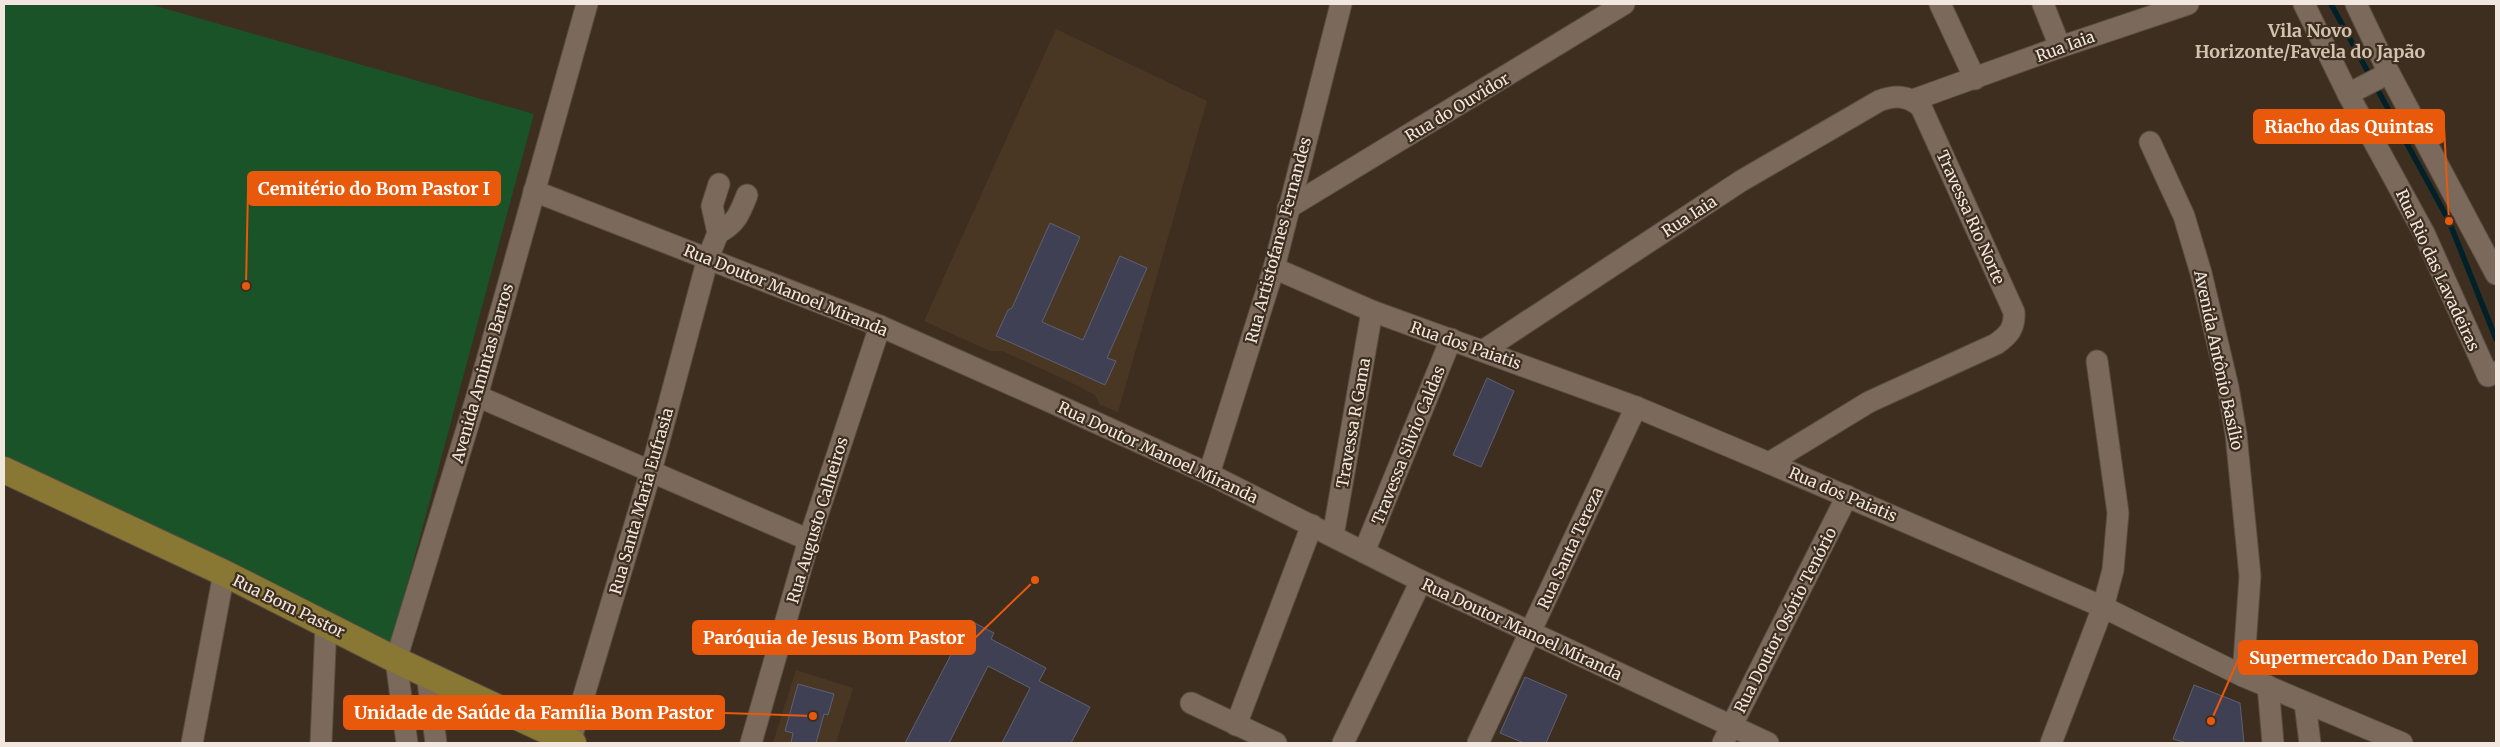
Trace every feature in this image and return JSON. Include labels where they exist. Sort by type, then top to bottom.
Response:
[{"type":"main road","name":"Rua Bom Pastor","points":[[4,470],[326,623],[396,660],[572,743]]},
{"type":"street","name":"Avenida Amintas Barros","points":[[407,743],[396,660],[477,396],[588,4]]},
{"type":"street","name":"Rua Artistofanes Fernandes","points":[[1209,474],[1274,268],[1341,4]]},
{"type":"street","name":"Rua do Ouvidor","points":[[1288,208],[1624,4]]},
{"type":"street","points":[[1940,4],[1975,79]]},
{"type":"street","points":[[2043,4],[2060,46]]},
{"type":"street","name":"Rua Iaia","points":[[1484,350],[1741,181],[1879,101],[1908,98],[1975,79],[2060,46],[2188,4]]},
{"type":"street","name":"Rua Rio das Lavadeiras","points":[[2304,4],[2424,233],[2492,374]]},
{"type":"street","points":[[2356,4],[2386,75],[2496,274]]},
{"type":"street","points":[[2351,93],[2386,75]]},
{"type":"street","name":"Travessa Rio Norte","points":[[1769,463],[1870,402],[1996,344],[2007,336],[2012,328],[2014,312],[1921,107],[1908,98]]},
{"type":"street","name":"Avenida Antônio Basílio","points":[[2150,142],[2184,216],[2198,263],[2228,387],[2236,434],[2250,576],[2243,676]]},
{"type":"street","points":[[719,184],[712,206],[718,233],[727,228],[739,216],[747,195]]},
{"type":"street","name":"Rua Doutor Manoel Miranda","points":[[534,191],[880,326],[1209,474],[1421,581],[1531,633],[1727,735],[1768,743]]},
{"type":"street","name":"Rua Santa Maria Eufrasia","points":[[572,743],[651,471],[708,258],[718,233]]},
{"type":"street","name":"Rua dos Paiatis","points":[[1274,268],[1372,311],[1484,350],[1636,407],[1769,463],[2103,606],[2243,676],[2402,743]]},
{"type":"street","name":"Travessa R Gama","points":[[1333,536],[1372,311]]},
{"type":"street","name":"Rua Augusto Calheiros","points":[[751,743],[809,540],[880,326]]},
{"type":"street","name":"Travessa Silvio Caldas","points":[[1364,552],[1451,339]]},
{"type":"street","points":[[2051,743],[2103,606],[2112,570],[2118,514],[2096,361]]},
{"type":"street","points":[[477,396],[809,540]]},
{"type":"street","name":"Rua Santa Tereza","points":[[1478,743],[1636,407]]},
{"type":"street","name":"Rua Doutor Osório Tenório","points":[[1727,735],[1847,496]]},
{"type":"street","points":[[1236,725],[1312,525]]},
{"type":"street","points":[[192,743],[224,574]]},
{"type":"street","points":[[1343,743],[1421,581]]},
{"type":"street","points":[[321,743],[326,623]]},
{"type":"street","points":[[427,674],[436,743]]},
{"type":"street","points":[[2268,686],[2273,743]]},
{"type":"street","points":[[1191,703],[1276,743]]},
{"type":"street","points":[[2305,703],[2310,743]]},
{"type":"shaded area","points":[[1056,29],[1207,101],[1118,412],[1100,405],[1095,395],[1068,381],[1002,351],[990,351],[924,321]]},
{"type":"shaded area","points":[[796,670],[853,688],[836,743],[773,743]]},
{"type":"green space","points":[[4,4],[149,4],[534,114],[390,648],[4,458]]},
{"type":"building","points":[[1050,223],[1080,237],[1042,322],[1083,340],[1120,256],[1147,268],[1107,358],[1116,361],[1105,385],[996,336],[1008,310],[1012,308]]},
{"type":"building","points":[[1487,378],[1514,391],[1481,467],[1453,455]]},
{"type":"building","points":[[969,620],[994,633],[991,639],[1046,668],[1039,681],[1090,707],[1071,743],[1002,743],[1030,688],[988,666],[949,743],[905,743]]},
{"type":"building","points":[[1525,677],[1567,695],[1546,743],[1524,743],[1500,733]]},
{"type":"building","points":[[798,684],[834,694],[828,715],[824,714],[816,743],[791,743],[793,733],[785,731]]},
{"type":"building","points":[[2194,685],[2240,703],[2244,743],[2187,743],[2173,739]]},
{"type":"waterway","points":[[2331,4],[2449,221],[2496,339]]},
{"type":"place","name":"Riacho das Quintas","points":[[2449,221]]},
{"type":"place","name":"Cemitério do Bom Pastor I","points":[[246,286]]},
{"type":"place","name":"Paróquia de Jesus Bom Pastor","points":[[1035,580]]},
{"type":"place","name":"Unidade de Saúde da Família Bom Pastor","points":[[813,716]]},
{"type":"place","name":"Supermercado Dan Perel","points":[[2211,721]]},
{"type":"district","name":"Vila Novo Horizonte/Favela do Japão","points":[[2310,41]]}]
